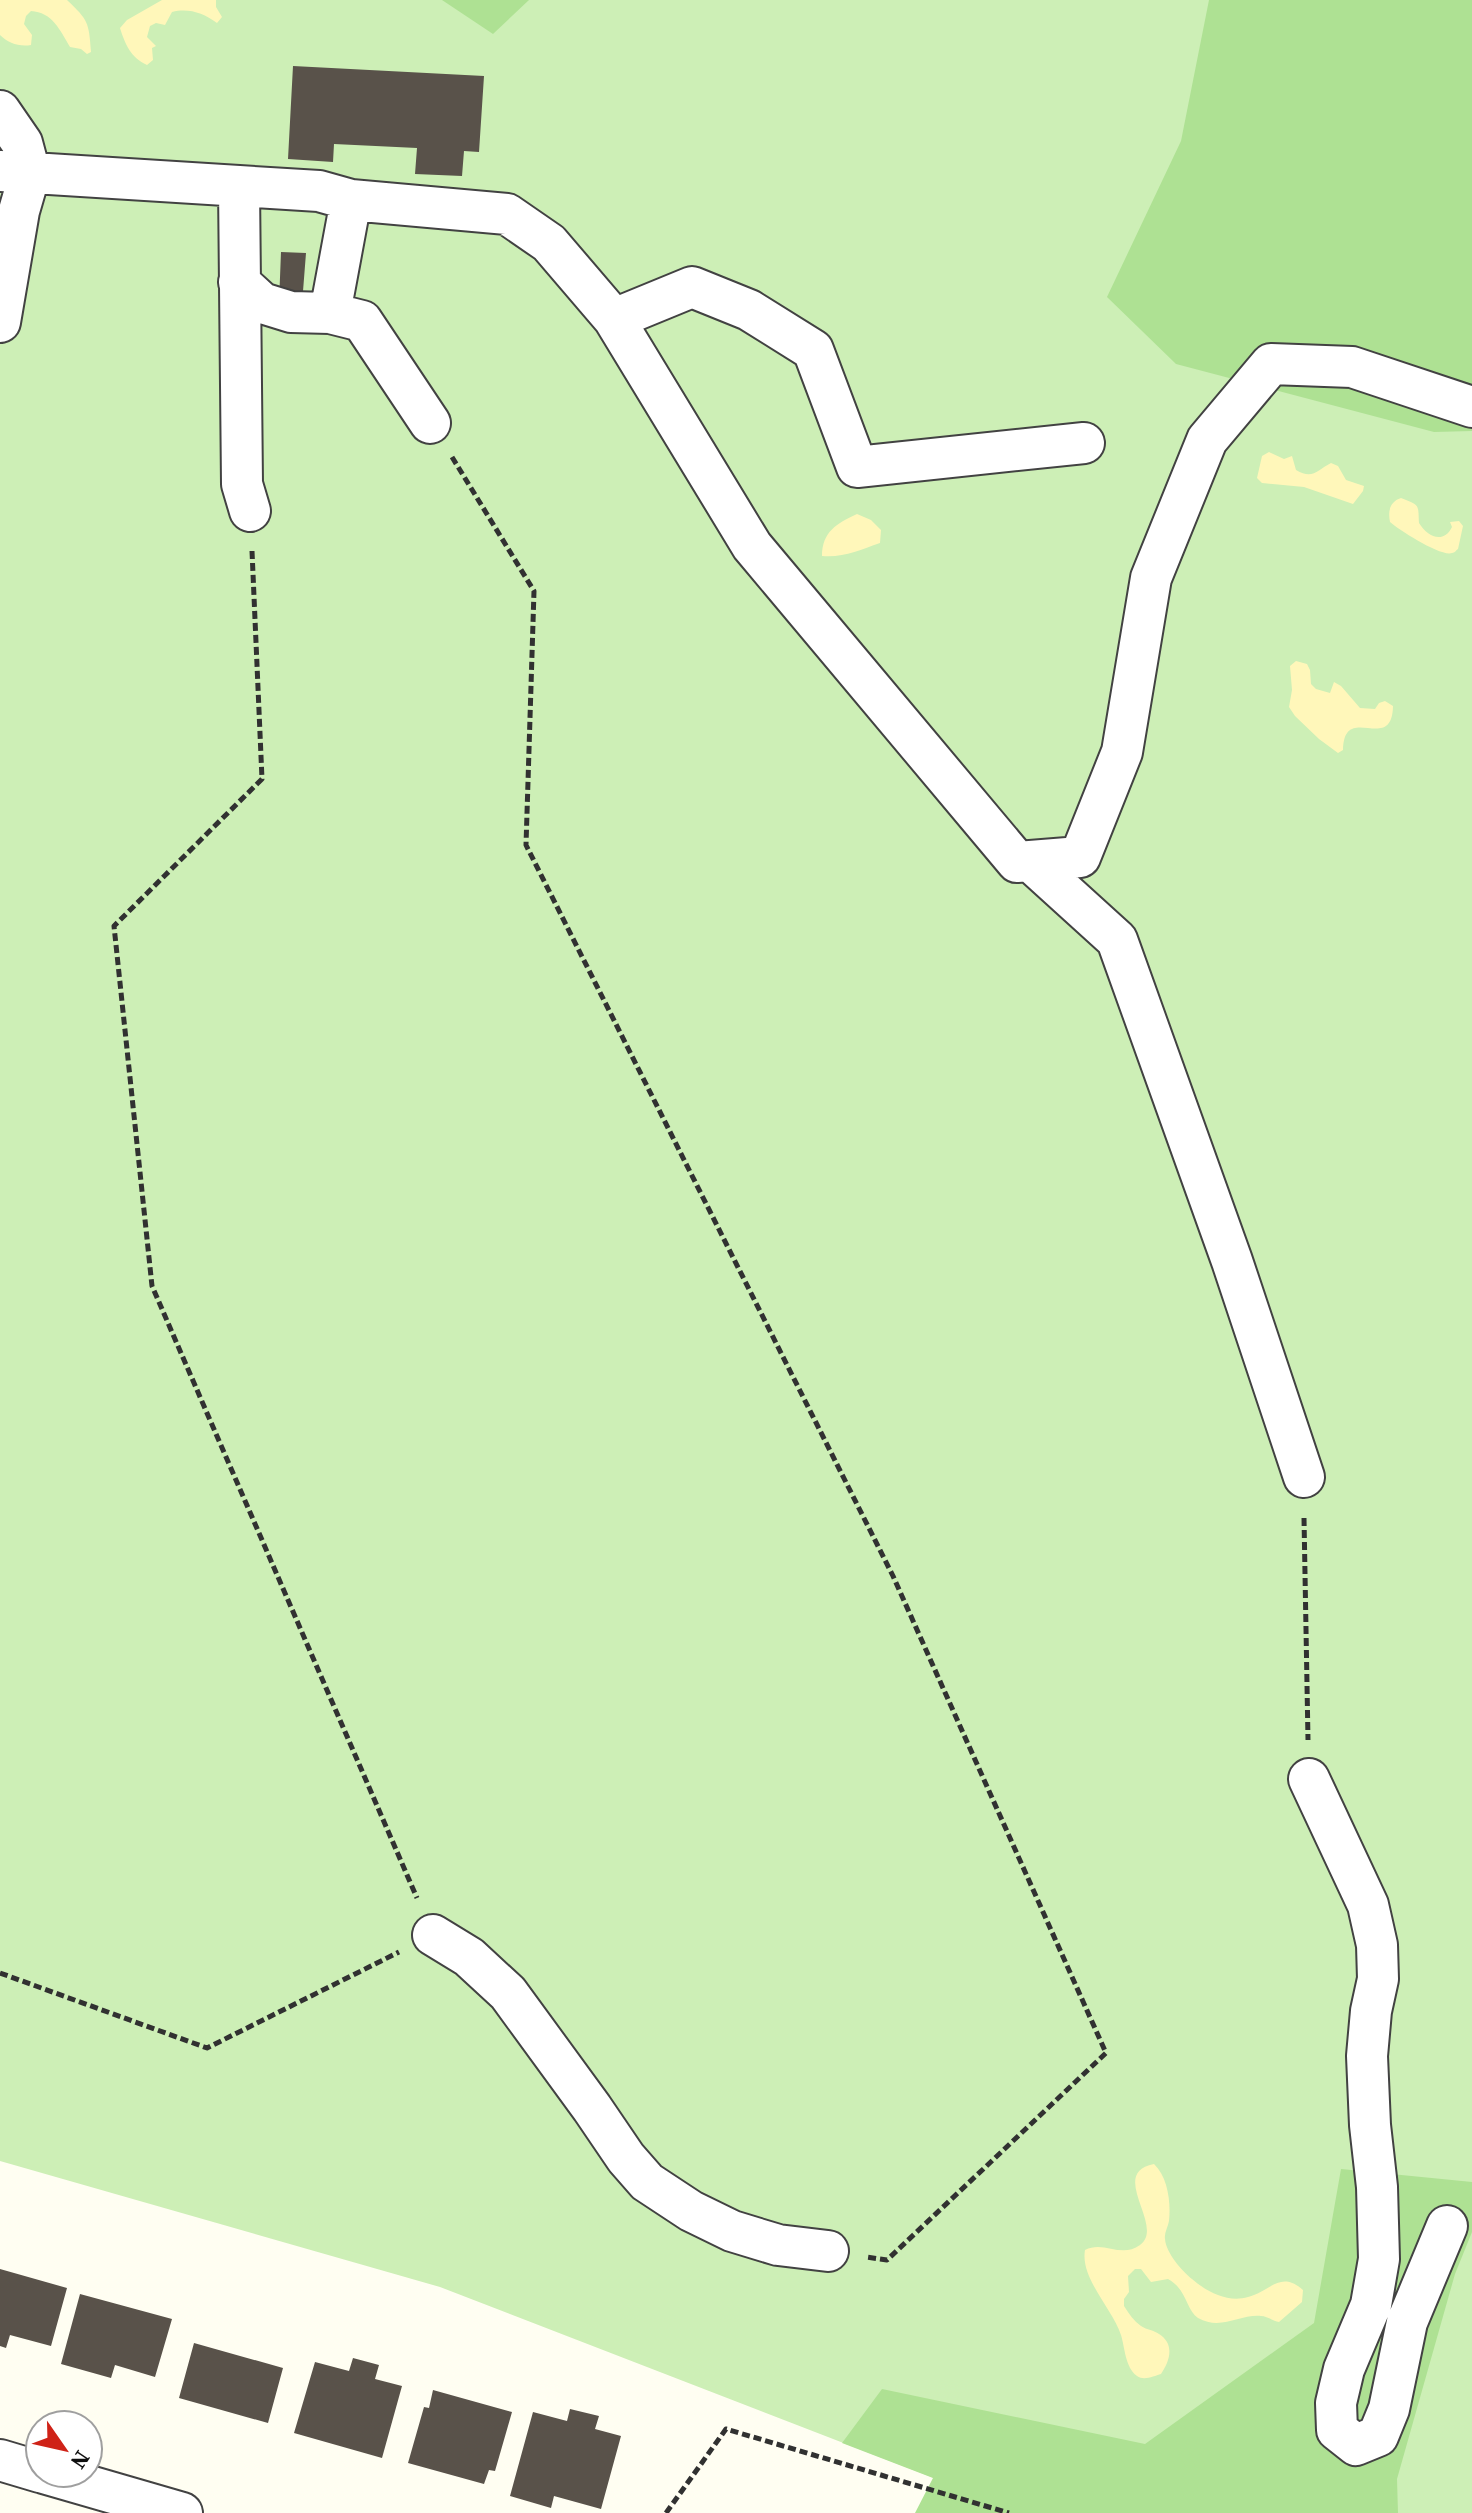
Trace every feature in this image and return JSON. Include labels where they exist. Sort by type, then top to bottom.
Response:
[{"type":"street","points":[[0,111],[22,143],[15,172],[19,211],[0,322]]},
{"type":"street","points":[[15,172],[319,191],[351,200],[507,214],[549,243],[614,319],[752,546],[1017,862],[1080,857],[1122,752],[1151,578],[1207,440],[1271,364],[1352,367],[1472,407]]},
{"type":"street","points":[[239,186],[242,484],[250,511]]},
{"type":"street","points":[[330,313],[351,200]]},
{"type":"street","points":[[239,282],[262,303],[291,312],[330,313],[362,321],[430,423]]},
{"type":"street","points":[[614,319],[692,287],[749,310],[813,350],[857,467],[1084,443]]},
{"type":"street","points":[[1030,861],[1117,940],[1232,1261],[1304,1477]]},
{"type":"street","points":[[1309,1779],[1368,1905],[1377,1945],[1378,1979],[1371,2011],[1367,2056],[1379,2259],[1371,2305],[1344,2369],[1336,2403],[1337,2430],[1356,2445],[1378,2436],[1389,2409],[1407,2322],[1447,2226]]},
{"type":"street","points":[[433,1935],[469,1957],[508,1993],[626,2158],[647,2182],[691,2211],[732,2231],[778,2245],[828,2251]]},
{"type":"street","points":[[0,2460],[24,2467]]},
{"type":"street","points":[[100,2489],[182,2513]]},
{"type":"path","points":[[430,423],[534,591],[526,845],[893,1576],[1106,2053],[887,2260],[828,2251]]},
{"type":"path","points":[[0,1973],[207,2048],[433,1935],[152,1286],[114,926],[262,779],[250,511]]},
{"type":"path","points":[[1304,1477],[1309,1779]]},
{"type":"path","points":[[666,2513],[726,2429],[1009,2513]]},
{"type":"green space","points":[[0,0],[1472,0],[1472,2513],[1061,2513],[934,2478],[440,2287],[0,2161]]},
{"type":"green space","points":[[442,0],[529,0],[493,34]]},
{"type":"green space","points":[[1209,0],[1472,0],[1472,431],[1434,432],[1176,364],[1107,297],[1181,141]]},
{"type":"green space","points":[[1341,2169],[1472,2182],[1472,2232],[1455,2274],[1397,2479],[1398,2513],[915,2513],[933,2478],[842,2443],[882,2389],[1145,2444],[1314,2323]]},
{"type":"sand","points":[[0,0],[67,0],[86,22],[91,52],[87,54],[70,47],[50,18],[31,11],[24,24],[32,35],[31,45],[18,45],[7,40],[0,35]]},
{"type":"sand","points":[[162,0],[216,0],[222,17],[217,23],[196,12],[178,11],[172,12],[165,25],[156,23],[150,26],[147,37],[156,46],[152,48],[153,60],[147,65],[129,50],[120,28],[127,20]]},
{"type":"sand","points":[[1269,452],[1284,459],[1292,456],[1296,470],[1307,474],[1315,473],[1331,463],[1338,466],[1346,480],[1364,486],[1363,491],[1353,504],[1304,487],[1262,483],[1257,478],[1262,456]]},
{"type":"sand","points":[[1401,498],[1417,506],[1419,523],[1435,537],[1448,533],[1452,527],[1450,522],[1459,521],[1463,526],[1458,549],[1454,553],[1439,551],[1390,522],[1390,508]]},
{"type":"sand","points":[[857,514],[871,520],[881,530],[880,543],[844,555],[822,556],[832,529]]},
{"type":"sand","points":[[1296,661],[1307,664],[1311,684],[1316,689],[1330,693],[1334,682],[1360,708],[1375,709],[1385,701],[1393,706],[1391,720],[1385,727],[1377,729],[1351,729],[1345,736],[1343,750],[1338,753],[1319,739],[1289,707],[1292,690],[1290,666]]},
{"type":"sand","points":[[1154,2164],[1163,2176],[1169,2198],[1166,2244],[1175,2261],[1192,2279],[1211,2292],[1233,2299],[1248,2297],[1282,2282],[1295,2284],[1303,2290],[1302,2302],[1279,2322],[1253,2316],[1223,2323],[1206,2322],[1194,2314],[1174,2283],[1168,2279],[1151,2282],[1141,2269],[1135,2269],[1128,2276],[1129,2292],[1124,2306],[1138,2324],[1164,2338],[1169,2348],[1169,2358],[1161,2374],[1143,2378],[1130,2368],[1117,2325],[1087,2271],[1085,2250],[1099,2247],[1126,2250],[1140,2245],[1146,2236],[1147,2226],[1136,2189],[1136,2178],[1141,2169]]},
{"type":"building","points":[[293,66],[484,76],[479,152],[464,151],[462,176],[415,174],[417,148],[334,144],[333,162],[288,159]]},
{"type":"building","points":[[281,252],[306,253],[302,304],[279,303]]},
{"type":"building","points":[[0,2269],[67,2288],[51,2346],[10,2335],[6,2348],[0,2346]]},
{"type":"building","points":[[80,2294],[172,2319],[155,2377],[115,2365],[111,2378],[61,2364]]},
{"type":"building","points":[[194,2343],[283,2368],[268,2423],[179,2398]]},
{"type":"building","points":[[353,2358],[379,2365],[375,2379],[402,2386],[382,2458],[294,2433],[315,2362],[349,2371]]},
{"type":"building","points":[[433,2390],[512,2412],[495,2471],[489,2470],[484,2484],[408,2463],[424,2407],[429,2408]]},
{"type":"building","points":[[570,2409],[599,2416],[595,2429],[621,2436],[601,2509],[554,2496],[551,2508],[510,2496],[533,2412],[567,2421]]}]
